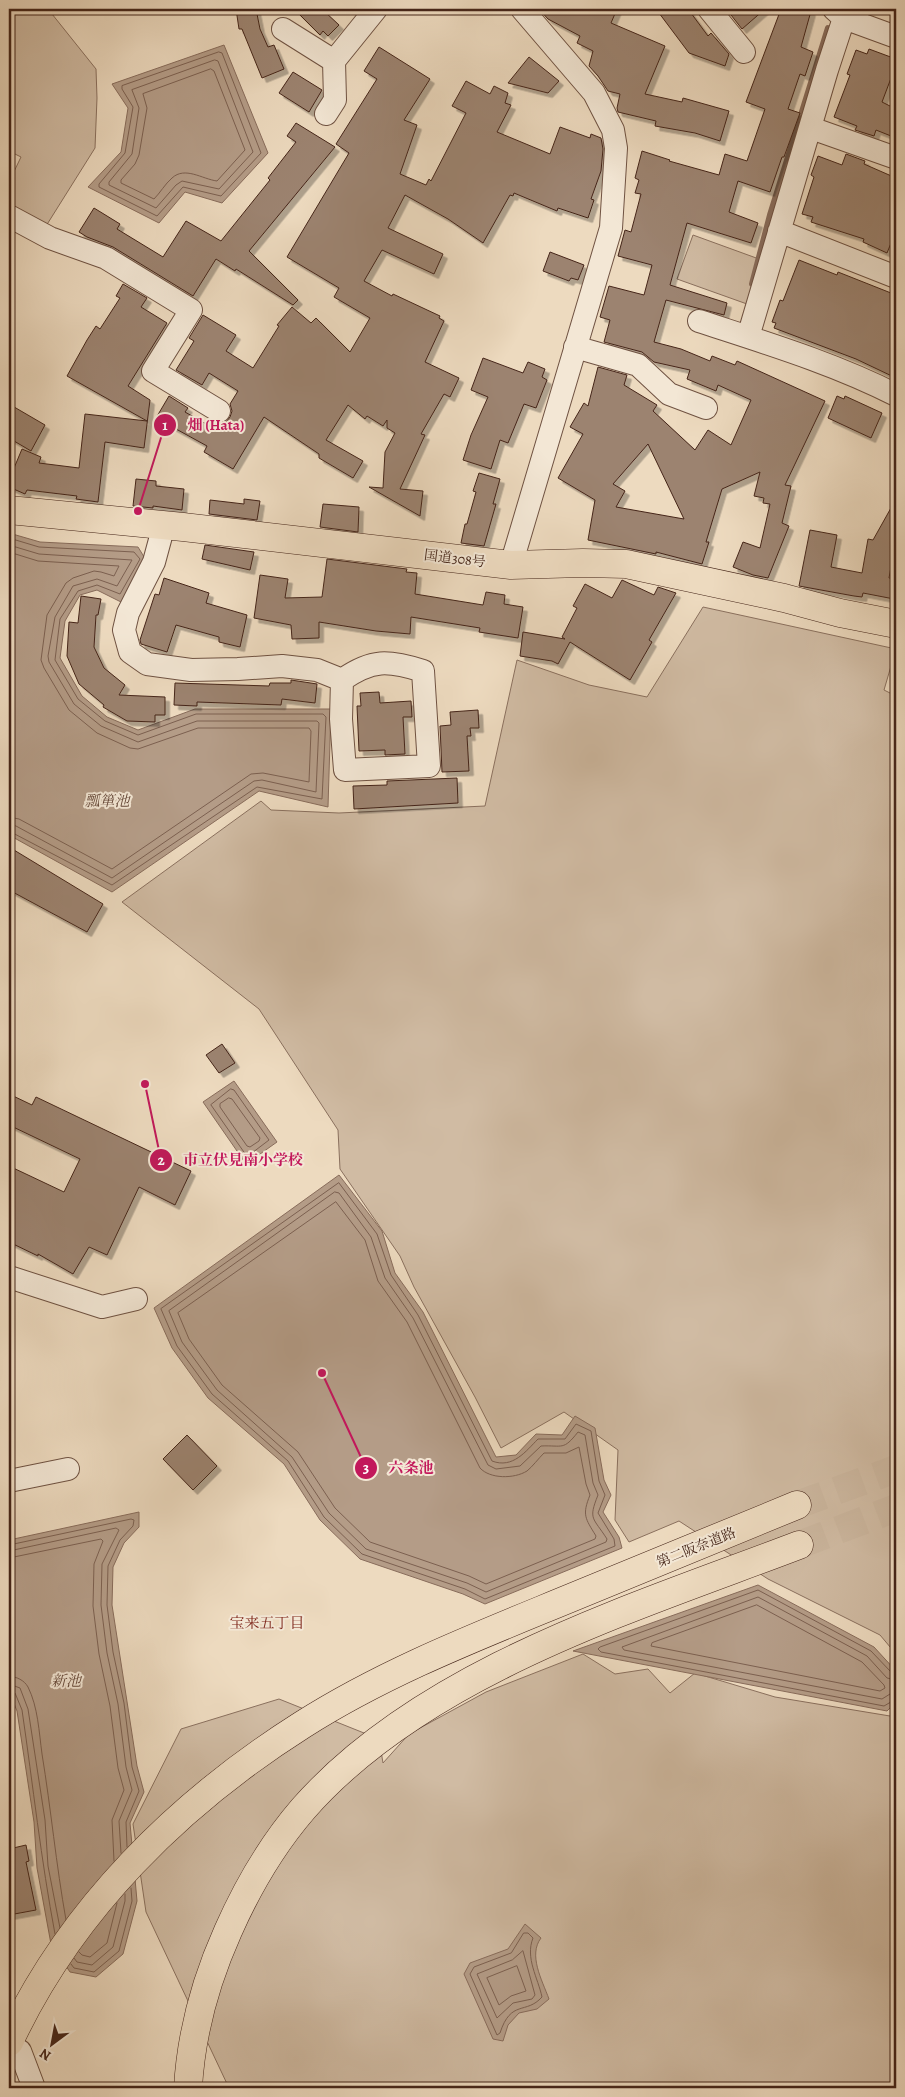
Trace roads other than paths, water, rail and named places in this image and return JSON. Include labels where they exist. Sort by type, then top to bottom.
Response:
[{"type":"highway","name":"国道308号","points":[[9,510],[164,525],[511,565],[626,564],[896,624]]},
{"type":"highway","name":"第二阪奈道路","points":[[15,2047],[32,1998],[66,1944],[127,1867],[179,1817],[260,1754],[303,1724],[415,1664],[478,1636],[796,1505]]},
{"type":"highway","points":[[188,2088],[192,2048],[203,2002],[219,1952],[236,1911],[280,1838],[304,1808],[332,1779],[394,1730],[435,1702],[480,1676],[608,1618],[798,1545]]},
{"type":"street","points":[[326,114],[335,100],[334,61],[376,9]]},
{"type":"street","points":[[511,565],[611,228],[616,148],[613,130],[594,93],[522,9]]},
{"type":"street","points":[[709,9],[744,52]]},
{"type":"street","points":[[748,336],[778,231],[811,128],[843,12],[896,37]]},
{"type":"street","points":[[283,29],[334,61]]},
{"type":"street","points":[[811,128],[896,158]]},
{"type":"street","points":[[9,216],[50,238],[106,258],[191,310],[153,371],[219,412]]},
{"type":"street","points":[[778,231],[896,277]]},
{"type":"street","points":[[699,321],[798,353],[857,375],[896,395]]},
{"type":"street","points":[[575,347],[638,365],[669,394],[706,408]]},
{"type":"street","points":[[164,525],[154,562],[128,613],[124,630],[130,652],[147,664],[191,670],[238,670],[282,666],[317,670],[342,680]]},
{"type":"street","points":[[383,662],[398,662],[423,671],[429,766],[345,770],[341,720],[342,680],[357,670],[383,662]]},
{"type":"street","points":[[9,1277],[102,1307],[136,1299]]},
{"type":"street","points":[[9,1482],[68,1469]]},
{"type":"street","points":[[15,2047],[34,2088]]},
{"type":"water","points":[[224,45],[268,153],[222,203],[185,192],[159,223],[88,187],[121,152],[128,108],[112,84]]},
{"type":"water","name":"瓢箪池","points":[[9,533],[40,542],[138,547],[146,560],[121,602],[97,590],[80,595],[65,621],[60,658],[82,696],[107,717],[138,730],[195,709],[331,709],[328,807],[259,791],[112,892],[9,835]]},
{"type":"water","points":[[234,1081],[277,1142],[246,1164],[203,1102]]},
{"type":"water","points":[[339,1175],[382,1231],[395,1273],[423,1312],[496,1457],[516,1455],[536,1434],[562,1435],[575,1416],[595,1428],[604,1480],[611,1495],[603,1512],[619,1537],[622,1548],[485,1604],[463,1594],[360,1559],[320,1520],[284,1464],[208,1398],[172,1348],[154,1308]]},
{"type":"water","name":"新池","points":[[139,1512],[139,1527],[124,1543],[113,1567],[112,1605],[137,1766],[144,1792],[130,1823],[137,1901],[123,1954],[96,1977],[70,1972],[51,1944],[37,1868],[34,1822],[17,1711],[9,1691],[9,1540]]},
{"type":"water","points":[[758,1585],[874,1647],[896,1671],[896,1702],[887,1711],[573,1651]]},
{"type":"water","points":[[525,1924],[541,1938],[537,1945],[536,1960],[549,1999],[537,2009],[519,2013],[508,2025],[503,2041],[493,2039],[464,1974],[470,1963],[508,1949]]},
{"type":"waterway","points":[[752,284],[770,215],[828,28]]},
{"type":"tunnel","points":[[797,1505],[896,1469]]},
{"type":"tunnel","points":[[799,1545],[896,1508]]},
{"type":"place","name":"畑 (Hata)","points":[[138,511]]},
{"type":"place","name":"市立伏見南小学校","points":[[145,1084]]},
{"type":"place","name":"六条池","points":[[322,1373]]},
{"type":"district","name":"宝来五丁目","points":[[267,1623]]}]
